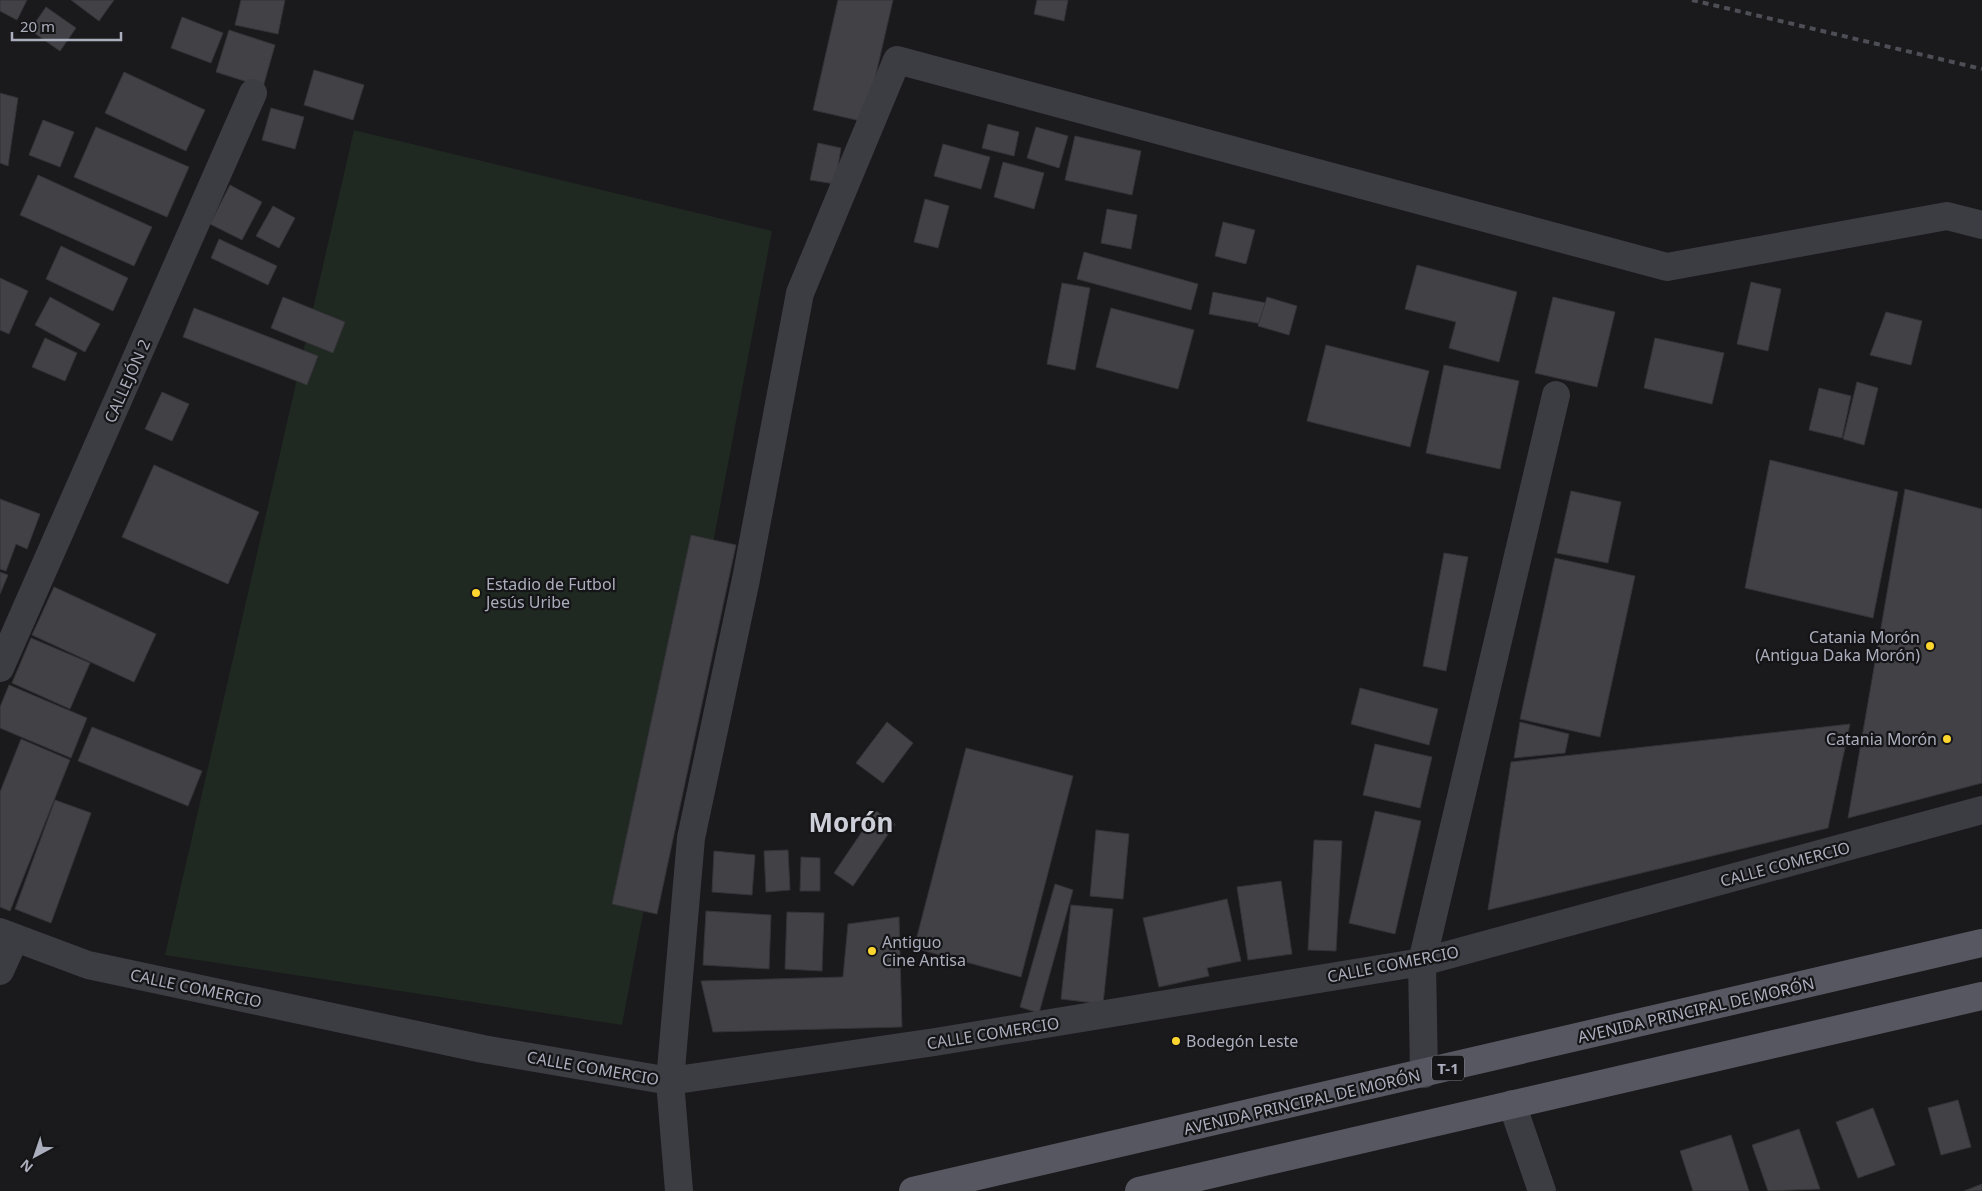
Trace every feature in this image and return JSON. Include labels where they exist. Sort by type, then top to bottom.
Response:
[{"type":"main road","name":"AVENIDA PRINCIPAL DE MORÓN","points":[[913,1191],[1424,1074],[1982,943]]},
{"type":"main road","points":[[1139,1191],[1982,996]]},
{"type":"street","points":[[679,1191],[670,1081],[691,838],[746,579],[800,293],[897,60],[1667,267],[1947,216],[1982,225]]},
{"type":"street","name":"CALLEJÓN 2","points":[[0,668],[253,93]]},
{"type":"street","points":[[1424,1074],[1422,962],[1556,395]]},
{"type":"street","name":"CALLE COMERCIO","points":[[8,935],[88,965],[483,1049],[670,1081],[934,1042],[1422,962],[1982,810]]},
{"type":"street","points":[[0,971],[8,935]]},
{"type":"street","points":[[1512,1104],[1542,1191]]},
{"type":"shaded area","name":"Estadio de Futbol Jesús Uribe","points":[[354,130],[772,231],[622,1025],[165,955]]},
{"type":"building","points":[[0,0],[27,0],[17,20],[0,11]]},
{"type":"building","points":[[71,0],[114,0],[99,21]]},
{"type":"building","points":[[241,0],[285,0],[278,34],[235,25]]},
{"type":"building","points":[[838,0],[893,0],[865,122],[813,110]]},
{"type":"building","points":[[1037,0],[1068,0],[1064,21],[1034,14]]},
{"type":"building","points":[[46,7],[76,28],[60,51],[30,30]]},
{"type":"building","points":[[182,17],[223,33],[211,63],[171,48]]},
{"type":"building","points":[[229,30],[275,45],[263,87],[216,72]]},
{"type":"building","points":[[314,70],[364,85],[353,120],[304,105]]},
{"type":"building","points":[[124,72],[205,110],[186,151],[105,113]]},
{"type":"building","points":[[0,93],[18,98],[8,166],[0,163]]},
{"type":"building","points":[[271,108],[304,117],[295,149],[262,140]]},
{"type":"building","points":[[43,120],[74,132],[60,167],[29,155]]},
{"type":"building","points":[[988,124],[1019,132],[1014,156],[982,148]]},
{"type":"building","points":[[96,127],[189,167],[167,217],[74,177]]},
{"type":"building","points":[[1036,127],[1068,136],[1059,168],[1027,158]]},
{"type":"building","points":[[1075,136],[1141,151],[1132,195],[1065,180]]},
{"type":"building","points":[[818,143],[841,148],[835,184],[810,180]]},
{"type":"building","points":[[943,144],[990,157],[981,189],[934,176]]},
{"type":"building","points":[[1003,162],[1044,173],[1034,209],[994,197]]},
{"type":"building","points":[[38,175],[152,227],[134,266],[20,215]]},
{"type":"building","points":[[230,185],[262,202],[242,240],[210,224]]},
{"type":"building","points":[[925,199],[949,206],[938,248],[914,242]]},
{"type":"building","points":[[273,206],[295,218],[279,248],[256,236]]},
{"type":"building","points":[[1107,209],[1137,215],[1131,249],[1101,243]]},
{"type":"building","points":[[1223,222],[1255,230],[1246,264],[1215,256]]},
{"type":"building","points":[[219,239],[277,266],[268,285],[211,258]]},
{"type":"building","points":[[61,246],[128,278],[113,311],[46,279]]},
{"type":"building","points":[[1084,252],[1198,284],[1191,310],[1077,279]]},
{"type":"building","points":[[1417,265],[1517,292],[1499,362],[1449,348],[1456,322],[1405,309]]},
{"type":"building","points":[[0,278],[28,291],[9,334],[0,330]]},
{"type":"building","points":[[1751,282],[1781,289],[1768,351],[1737,344]]},
{"type":"building","points":[[1062,283],[1090,288],[1075,370],[1047,364]]},
{"type":"building","points":[[1213,292],[1266,303],[1262,324],[1209,314]]},
{"type":"building","points":[[50,297],[100,324],[85,352],[35,325]]},
{"type":"building","points":[[283,297],[345,322],[333,353],[271,328]]},
{"type":"building","points":[[1267,297],[1297,306],[1289,335],[1258,326]]},
{"type":"building","points":[[1553,297],[1615,312],[1597,387],[1535,373]]},
{"type":"building","points":[[194,308],[318,356],[307,385],[183,337]]},
{"type":"building","points":[[1111,308],[1194,330],[1178,389],[1096,367]]},
{"type":"building","points":[[1886,312],[1922,321],[1911,365],[1870,355]]},
{"type":"building","points":[[45,338],[77,353],[65,381],[32,367]]},
{"type":"building","points":[[1655,338],[1724,353],[1712,404],[1644,388]]},
{"type":"building","points":[[1326,345],[1429,371],[1410,447],[1307,421]]},
{"type":"building","points":[[1444,365],[1519,381],[1500,469],[1426,453]]},
{"type":"building","points":[[1857,382],[1878,388],[1864,445],[1843,439]]},
{"type":"building","points":[[1819,388],[1851,396],[1842,438],[1809,430]]},
{"type":"building","points":[[162,392],[189,404],[172,441],[145,429]]},
{"type":"building","points":[[1770,460],[1898,492],[1873,618],[1745,588]]},
{"type":"building","points":[[154,465],[259,512],[228,584],[122,537]]},
{"type":"building","name":"Catania Morón (Antigua Daka Morón)","points":[[1905,489],[1982,509],[1982,783],[1848,818]]},
{"type":"building","points":[[1571,491],[1621,502],[1608,563],[1557,553]]},
{"type":"building","points":[[0,499],[40,514],[27,549],[16,544],[6,571],[0,569]]},
{"type":"building","points":[[691,535],[736,545],[657,914],[612,904]]},
{"type":"building","points":[[1444,553],[1468,557],[1446,671],[1423,666]]},
{"type":"building","points":[[1555,558],[1635,576],[1600,737],[1520,719]]},
{"type":"building","points":[[0,572],[8,575],[0,594]]},
{"type":"building","points":[[54,587],[156,634],[134,682],[32,635]]},
{"type":"building","points":[[31,638],[90,663],[70,709],[12,683]]},
{"type":"building","points":[[9,685],[87,718],[71,758],[0,728],[0,707]]},
{"type":"building","points":[[1360,688],[1438,709],[1429,745],[1351,724]]},
{"type":"building","points":[[887,722],[913,743],[883,783],[856,763]]},
{"type":"building","points":[[1520,722],[1569,734],[1565,753],[1514,758]]},
{"type":"building","points":[[1850,724],[1828,828],[1488,910],[1511,762]]},
{"type":"building","points":[[92,727],[202,771],[188,806],[78,761]]},
{"type":"building","points":[[21,739],[70,760],[10,911],[0,907],[0,792]]},
{"type":"building","points":[[1375,744],[1432,757],[1420,808],[1363,795]]},
{"type":"building","points":[[966,748],[1073,776],[1021,977],[914,948]]},
{"type":"building","points":[[55,800],[91,813],[51,923],[15,909]]},
{"type":"building","points":[[876,811],[895,824],[853,886],[834,873]]},
{"type":"building","points":[[1375,811],[1421,821],[1395,934],[1349,923]]},
{"type":"building","points":[[1096,830],[1129,834],[1123,899],[1090,896]]},
{"type":"building","points":[[1314,840],[1342,841],[1336,951],[1308,950]]},
{"type":"building","points":[[788,850],[790,890],[766,892],[764,851]]},
{"type":"building","points":[[714,851],[755,855],[752,895],[712,892]]},
{"type":"building","points":[[801,857],[820,858],[820,891],[800,891]]},
{"type":"building","points":[[1281,881],[1292,954],[1248,960],[1237,887]]},
{"type":"building","points":[[1055,884],[1073,890],[1039,1013],[1020,1007]]},
{"type":"building","points":[[1227,899],[1241,961],[1207,968],[1209,976],[1159,987],[1143,918]]},
{"type":"building","points":[[1071,905],[1113,909],[1103,1004],[1061,999]]},
{"type":"building","points":[[706,911],[771,915],[769,969],[703,965]]},
{"type":"building","points":[[787,912],[824,913],[822,971],[785,969]]},
{"type":"building","name":"Antiguo Cine Antisa","points":[[899,917],[902,1027],[713,1032],[701,981],[843,977],[848,924]]},
{"type":"building","points":[[1958,1100],[1971,1147],[1941,1155],[1928,1108]]},
{"type":"building","points":[[1873,1108],[1895,1165],[1858,1178],[1836,1122]]},
{"type":"building","points":[[1799,1129],[1820,1189],[1768,1191],[1752,1145]]},
{"type":"building","points":[[1731,1135],[1749,1191],[1693,1191],[1680,1151]]},
{"type":"building","points":[[1982,1184],[1982,1191],[1964,1191]]},
{"type":"railway","points":[[1692,0],[1982,69]]},
{"type":"place","name":"Estadio de Futbol Jesús Uribe","points":[[476,593]]},
{"type":"place","name":"Catania Morón (Antigua Daka Morón)","points":[[1930,646]]},
{"type":"place","name":"Catania Morón","points":[[1947,739]]},
{"type":"place","name":"Antiguo Cine Antisa","points":[[872,951]]},
{"type":"place","name":"Bodegón Leste","points":[[1176,1041]]},
{"type":"district","name":"Morón","points":[[851,822]]}]
